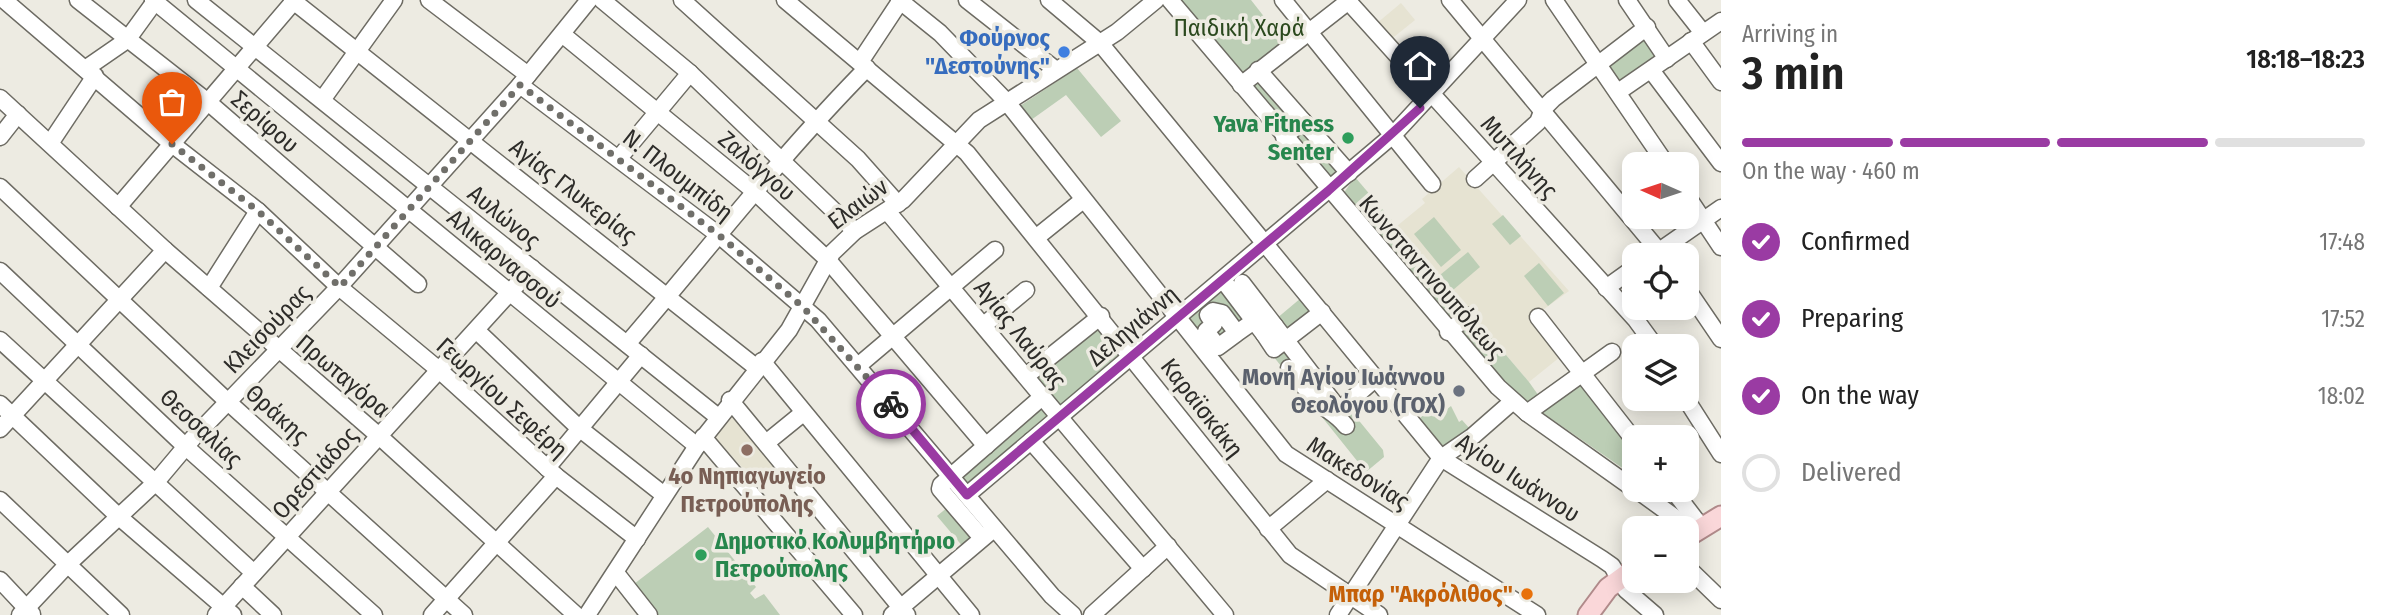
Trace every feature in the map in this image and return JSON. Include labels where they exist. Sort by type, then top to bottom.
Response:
[{"type":"main road","points":[[1699,530],[1721,516]]},
{"type":"main road","points":[[1588,615],[1622,579]]},
{"type":"street","name":"Σερίφου","points":[[78,0],[208,103],[418,284]]},
{"type":"street","name":"Αυλώνος","points":[[196,0],[718,417]]},
{"type":"street","points":[[321,100],[394,0]]},
{"type":"street","name":"N. Πλουμπίδη","points":[[429,0],[619,158],[720,236],[803,307],[859,365],[967,495],[988,533]]},
{"type":"street","name":"Κλεισούρας","points":[[27,613],[67,565],[156,482],[186,447],[340,287],[472,140],[589,0]]},
{"type":"street","points":[[602,0],[690,73],[855,232]]},
{"type":"street","name":"Αγίας Λαύρας","points":[[682,0],[858,159],[952,286],[1225,615]]},
{"type":"street","name":"Καραϊσκάκη","points":[[785,0],[956,142],[1037,237],[1296,561],[1379,615]]},
{"type":"street","points":[[627,344],[863,65],[900,0]]},
{"type":"street","name":"Μακεδονίας","points":[[900,0],[940,33],[1006,101],[1177,319],[1205,342],[1276,445],[1537,615]]},
{"type":"street","points":[[967,0],[1056,70]]},
{"type":"street","name":"Αγίου Ιωάννου","points":[[1049,0],[1100,43],[1441,458],[1622,571]]},
{"type":"street","name":"Ελαιών","points":[[594,612],[615,573],[700,441],[730,400],[789,330],[827,259],[855,232],[892,207],[956,142],[1006,101],[1100,43],[1156,0]]},
{"type":"street","name":"Κωνσταντινουπόλεως","points":[[1170,0],[1448,332],[1513,401],[1622,479]]},
{"type":"street","points":[[1283,0],[1432,184]]},
{"type":"street","points":[[1241,85],[1349,0]]},
{"type":"street","name":"Μυτιλήνης","points":[[1349,0],[1645,334]]},
{"type":"street","points":[[1450,0],[1543,109],[1649,243]]},
{"type":"street","name":"Δεληγιάννη","points":[[967,495],[1177,319],[1232,281],[1266,244],[1393,135],[1433,95],[1518,0]]},
{"type":"street","points":[[1554,0],[1658,152]]},
{"type":"street","points":[[1627,0],[1667,58]]},
{"type":"street","points":[[1677,0],[1721,82]]},
{"type":"street","points":[[51,142],[90,73],[127,40],[155,1]]},
{"type":"street","name":"Αλικαρνασσού","points":[[155,1],[619,382],[700,441],[854,615]]},
{"type":"street","points":[[118,207],[293,1]]},
{"type":"street","name":"Αγίας Γλυκερίας","points":[[293,1],[358,49],[668,296],[760,364],[971,615]]},
{"type":"street","points":[[0,20],[8,4]]},
{"type":"street","name":"Γεωργίου Σεφέρη","points":[[8,4],[172,144],[258,211],[340,287],[439,370],[551,472],[638,539]]},
{"type":"street","points":[[1618,92],[1721,21]]},
{"type":"street","points":[[1475,179],[1538,121],[1543,109],[1647,27]]},
{"type":"street","name":"Ζαλόγγου","points":[[562,34],[754,191],[827,259],[986,446]]},
{"type":"street","points":[[1258,70],[1349,173]]},
{"type":"street","points":[[1651,70],[1721,163]]},
{"type":"street","points":[[619,158],[690,73]]},
{"type":"street","name":"Πρωταγόρα","points":[[0,98],[277,351],[379,436],[576,615]]},
{"type":"street","points":[[0,137],[19,114]]},
{"type":"street","points":[[1284,137],[1303,121]]},
{"type":"street","name":"Θράκης","points":[[0,187],[229,402],[464,615]]},
{"type":"street","points":[[1037,237],[1083,200]]},
{"type":"street","points":[[1673,243],[1721,208]]},
{"type":"street","points":[[209,288],[258,211]]},
{"type":"street","points":[[1699,215],[1721,247]]},
{"type":"street","points":[[0,429],[6,410],[43,381],[165,250]]},
{"type":"street","points":[[859,365],[995,250]]},
{"type":"street","name":"Ορεστιάδος","points":[[224,612],[242,586],[532,268]]},
{"type":"street","name":"Θεσσαλίας","points":[[0,271],[186,447],[373,615]]},
{"type":"street","points":[[1606,288],[1622,277]]},
{"type":"street","points":[[1232,281],[1254,321],[1269,330]]},
{"type":"street","points":[[1232,281],[1315,390],[1334,403],[1341,419],[1376,378]]},
{"type":"street","points":[[984,325],[1026,290]]},
{"type":"street","points":[[1699,307],[1721,339]]},
{"type":"street","points":[[1237,333],[1222,313],[1213,312],[1208,315],[1214,324],[1206,331],[1205,342],[1218,347],[1254,321]]},
{"type":"street","points":[[1280,344],[1322,312]]},
{"type":"street","points":[[1027,376],[1101,316]]},
{"type":"street","points":[[1448,332],[1468,316]]},
{"type":"street","points":[[1538,317],[1622,425]]},
{"type":"street","points":[[476,330],[579,428],[664,495]]},
{"type":"street","points":[[0,340],[254,573]]},
{"type":"street","points":[[1527,413],[1612,352]]},
{"type":"street","points":[[432,615],[496,542],[551,472],[579,428],[641,355]]},
{"type":"street","points":[[1042,397],[950,475],[940,489],[1073,615]]},
{"type":"street","points":[[730,400],[900,613],[988,533]]},
{"type":"street","points":[[1338,615],[1441,458],[1473,436],[1513,401]]},
{"type":"street","points":[[6,410],[224,612]]},
{"type":"street","points":[[1694,411],[1721,454]]},
{"type":"street","points":[[766,443],[803,413]]},
{"type":"street","points":[[1031,441],[1143,569]]},
{"type":"street","points":[[1268,528],[1327,480]]},
{"type":"street","points":[[0,500],[121,615]]},
{"type":"street","name":"Κωνσταντινουπόλεως","points":[[1654,502],[1673,516]]},
{"type":"street","points":[[1092,615],[1168,546]]},
{"type":"street","points":[[615,573],[649,615]]},
{"type":"street","points":[[1699,579],[1721,600]]},
{"type":"street","points":[[0,580],[27,613]]},
{"type":"street","points":[[242,586],[274,615]]},
{"type":"street","name":"Αγίου Ιωάννου","points":[[1629,593],[1655,615]]},
{"type":"shaded area","points":[[1401,3],[1415,20],[1389,41],[1376,24]]},
{"type":"shaded area","points":[[1459,167],[1569,291],[1529,320],[1560,357],[1529,382],[1397,226],[1425,203],[1422,199]]},
{"type":"shaded area","name":"4ο Νηπιαγωγείο Πετρούπολης","points":[[735,410],[777,464],[755,482],[715,437]]},
{"type":"green space","name":"Παιδική Χαρά","points":[[1180,0],[1251,0],[1284,42],[1242,73]]},
{"type":"green space","points":[[1644,36],[1658,57],[1619,84],[1605,64]]},
{"type":"green space","points":[[1077,68],[1121,121],[1101,137],[1066,95],[1031,120],[1020,106]]},
{"type":"green space","points":[[1265,73],[1349,166],[1330,178],[1252,85]]},
{"type":"green space","points":[[1355,177],[1541,399],[1527,402],[1489,366],[1343,194]]},
{"type":"green space","points":[[1503,215],[1521,236],[1510,245],[1492,224]]},
{"type":"green space","points":[[1434,217],[1461,250],[1441,267],[1414,234]]},
{"type":"green space","points":[[1468,252],[1480,267],[1453,290],[1440,275]]},
{"type":"green space","points":[[1539,263],[1564,293],[1548,306],[1524,276]]},
{"type":"green space","points":[[1241,274],[1276,319],[1301,298],[1319,320],[1293,340],[1383,450],[1384,457],[1366,472],[1253,331],[1218,358],[1187,318]]},
{"type":"green space","points":[[1096,323],[1123,356],[1061,408],[1033,374]]},
{"type":"green space","points":[[1583,380],[1622,431],[1622,468],[1540,411]]},
{"type":"green space","points":[[1439,402],[1446,410],[1451,406],[1459,422],[1462,420],[1470,429],[1445,449],[1420,418]]},
{"type":"green space","points":[[1041,404],[1052,416],[969,488],[958,474]]},
{"type":"green space","points":[[950,482],[988,527],[964,548],[937,516],[954,502],[943,489]]},
{"type":"green space","name":"Δημοτικό Κολυμβητήριο Πετρούπολης","points":[[708,527],[756,587],[750,593],[755,599],[764,594],[780,615],[658,615],[634,584]]},
{"type":"way so far","points":[[172,144],[258,211],[340,287],[520,85],[720,236],[803,307],[859,365],[891,404]]},
{"type":"place","name":"Φούρνος \"Δεστούνης\"","points":[[1064,52]]},
{"type":"place","name":"Yava Fitness Senter","points":[[1348,138]]},
{"type":"place","name":"Μονή Αγίου Ιωάννου Θεολόγου (ΓΟΧ)","points":[[1459,391]]},
{"type":"place","name":"4ο Νηπιαγωγείο Πετρούπολης","points":[[747,450]]},
{"type":"place","name":"Δημοτικό Κολυμβητήριο Πετρούπολης","points":[[701,555]]},
{"type":"place","name":"Μπαρ \"Ακρόλιθος\"","points":[[1527,594]]},
{"type":"route","points":[[891,404],[967,495],[1328,191],[1420,108]]}]
